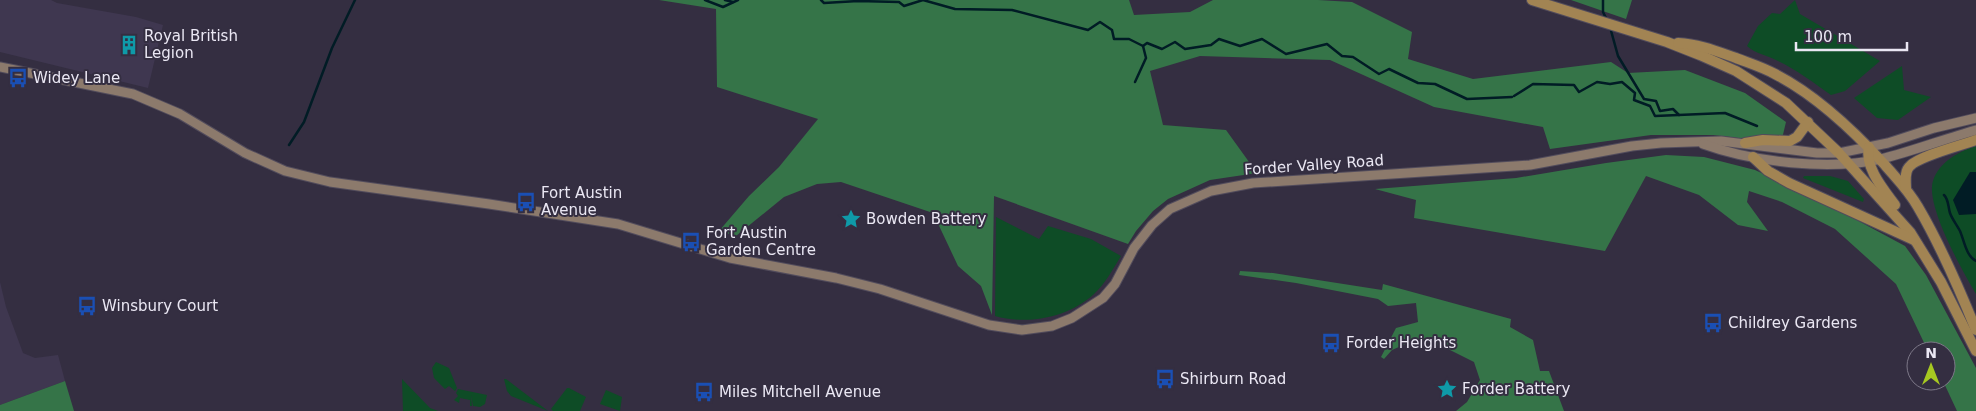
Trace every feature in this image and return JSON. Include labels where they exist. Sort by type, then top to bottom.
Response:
[{"type":"main road","points":[[1532,0],[1667,42],[1736,70],[1786,103],[1839,153],[1912,236],[1941,282],[1976,351]]},
{"type":"main road","points":[[1667,42],[1696,44],[1776,74],[1821,104],[1869,147],[1881,185],[1906,220],[1912,236]]},
{"type":"main road","name":"Forder Valley Road","points":[[0,67],[133,94],[180,114],[245,153],[285,171],[330,182],[618,224],[730,258],[836,278],[880,289],[989,325],[1022,330],[1038,329],[1066,321],[1104,298],[1115,284],[1134,248],[1152,225],[1170,209],[1211,191],[1253,183],[1530,165],[1632,146],[1698,142],[1722,141],[1817,153],[1839,153],[1869,147],[1976,118]]},
{"type":"main road","points":[[1745,143],[1763,140],[1790,141],[1797,137],[1808,122]]},
{"type":"main road","points":[[1753,157],[1807,164],[1849,164],[1874,160],[1976,130]]},
{"type":"main road","points":[[1906,189],[1906,172],[1909,166],[1938,153],[1976,140]]},
{"type":"main road","name":"Forder Valley Road","points":[[1698,142],[1753,157]]},
{"type":"main road","points":[[1753,157],[1768,171],[1790,183],[1912,236]]},
{"type":"main road","points":[[1874,160],[1906,189],[1934,236],[1976,330]]},
{"type":"shaded area","points":[[0,0],[51,0],[57,3],[136,17],[163,25],[148,88],[0,52]]},
{"type":"shaded area","points":[[0,282],[6,307],[23,353],[35,358],[58,355],[65,381],[0,405]]},
{"type":"green space","points":[[659,0],[1129,0],[1134,15],[1190,12],[1213,0],[1318,0],[1352,2],[1412,32],[1408,59],[1473,79],[1611,62],[1628,73],[1685,70],[1745,93],[1786,122],[1781,143],[1713,135],[1651,135],[1550,149],[1543,127],[1434,107],[1330,60],[1200,56],[1150,71],[1163,125],[1226,130],[1257,173],[1210,180],[1168,199],[1153,211],[1128,244],[994,196],[992,315],[981,286],[958,266],[933,213],[841,182],[817,184],[784,197],[736,236],[719,231],[749,196],[779,167],[818,119],[717,87],[716,9]]},
{"type":"green space","points":[[1571,0],[1632,0],[1626,19]]},
{"type":"green space","points":[[1795,0],[1800,14],[1880,61],[1845,91],[1831,95],[1792,68],[1747,46],[1758,26],[1772,13],[1780,14]]},
{"type":"green space","points":[[1902,66],[1904,90],[1931,97],[1898,120],[1877,118],[1854,98]]},
{"type":"green space","points":[[1976,146],[1976,294],[1940,222],[1932,192],[1933,181],[1944,163],[1963,151]]},
{"type":"green space","points":[[1666,155],[1704,157],[1755,170],[1814,197],[1905,246],[1926,275],[1976,368],[1976,411],[1957,411],[1948,391],[1956,391],[1956,341],[1923,341],[1896,284],[1835,229],[1782,202],[1749,191],[1747,202],[1768,231],[1738,225],[1699,195],[1646,176],[1605,251],[1414,218],[1416,200],[1375,189],[1516,178]]},
{"type":"green space","points":[[1804,176],[1830,176],[1848,181],[1864,199],[1863,202],[1803,178]]},
{"type":"green space","points":[[996,217],[1039,239],[1048,226],[1091,239],[1121,256],[1098,290],[1072,309],[1060,314],[1034,319],[1007,319],[995,316]]},
{"type":"green space","points":[[1240,271],[1273,273],[1382,290],[1383,284],[1511,319],[1510,327],[1533,340],[1540,371],[1549,371],[1564,411],[1456,411],[1467,402],[1480,380],[1474,362],[1448,349],[1417,339],[1392,350],[1384,359],[1381,357],[1396,328],[1418,322],[1416,303],[1388,306],[1378,299],[1296,283],[1239,275]]},
{"type":"green space","points":[[436,362],[449,368],[457,388],[455,391],[449,386],[445,389],[434,378],[432,368]]},
{"type":"green space","points":[[402,379],[430,408],[438,411],[403,411]]},
{"type":"green space","points":[[504,379],[548,411],[511,396],[507,391]]},
{"type":"green space","points":[[65,381],[74,411],[0,411],[0,405]]},
{"type":"green space","points":[[567,388],[586,397],[580,411],[553,411],[551,409]]},
{"type":"green space","points":[[458,389],[487,395],[485,404],[480,407],[473,406],[471,395],[472,406],[470,406],[470,400],[460,398],[459,403],[454,400],[458,396],[456,393]]},
{"type":"green space","points":[[606,390],[622,397],[620,411],[600,404]]},
{"type":"water","points":[[1970,172],[1976,172],[1976,214],[1959,215],[1953,200]]},
{"type":"waterway","points":[[289,145],[304,122],[332,48],[355,0]]},
{"type":"waterway","points":[[705,0],[723,7],[738,0]]},
{"type":"waterway","points":[[725,0],[733,2]]},
{"type":"waterway","points":[[821,0],[824,3],[858,1],[899,2],[904,6],[923,0],[955,9],[1012,10],[1088,30],[1100,22],[1112,30],[1114,39],[1129,39],[1143,46],[1147,43],[1162,49],[1175,42],[1185,49],[1211,45],[1219,39],[1240,46],[1262,39],[1286,54],[1327,44],[1342,56],[1353,57],[1379,74],[1389,69],[1418,83],[1435,84],[1467,99],[1512,97]]},
{"type":"waterway","points":[[1603,0],[1603,12],[1607,20]]},
{"type":"waterway","points":[[1610,27],[1618,56],[1644,99],[1656,101],[1660,111],[1673,109],[1679,115]]},
{"type":"waterway","points":[[1135,82],[1146,58],[1143,46]]},
{"type":"waterway","points":[[1514,96],[1533,84],[1574,85],[1579,92],[1597,82],[1610,84],[1622,82],[1635,93],[1634,100],[1650,106],[1655,116],[1725,113],[1757,126]]},
{"type":"waterway","points":[[1944,195],[1948,201],[1949,211],[1960,231],[1968,252],[1976,261]]},
{"type":"place","name":"Royal British Legion","points":[[129,45]]},
{"type":"place","name":"Widey Lane","points":[[18,78]]},
{"type":"place","name":"Fort Austin Avenue","points":[[526,202]]},
{"type":"place","name":"Bowden Battery","points":[[851,219]]},
{"type":"place","name":"Fort Austin Garden Centre","points":[[691,242]]},
{"type":"place","name":"Winsbury Court","points":[[87,306]]},
{"type":"place","name":"Childrey Gardens","points":[[1713,323]]},
{"type":"place","name":"Forder Heights","points":[[1331,343]]},
{"type":"place","name":"Shirburn Road","points":[[1165,379]]},
{"type":"place","name":"Forder Battery","points":[[1447,389]]},
{"type":"place","name":"Miles Mitchell Avenue","points":[[704,392]]}]
